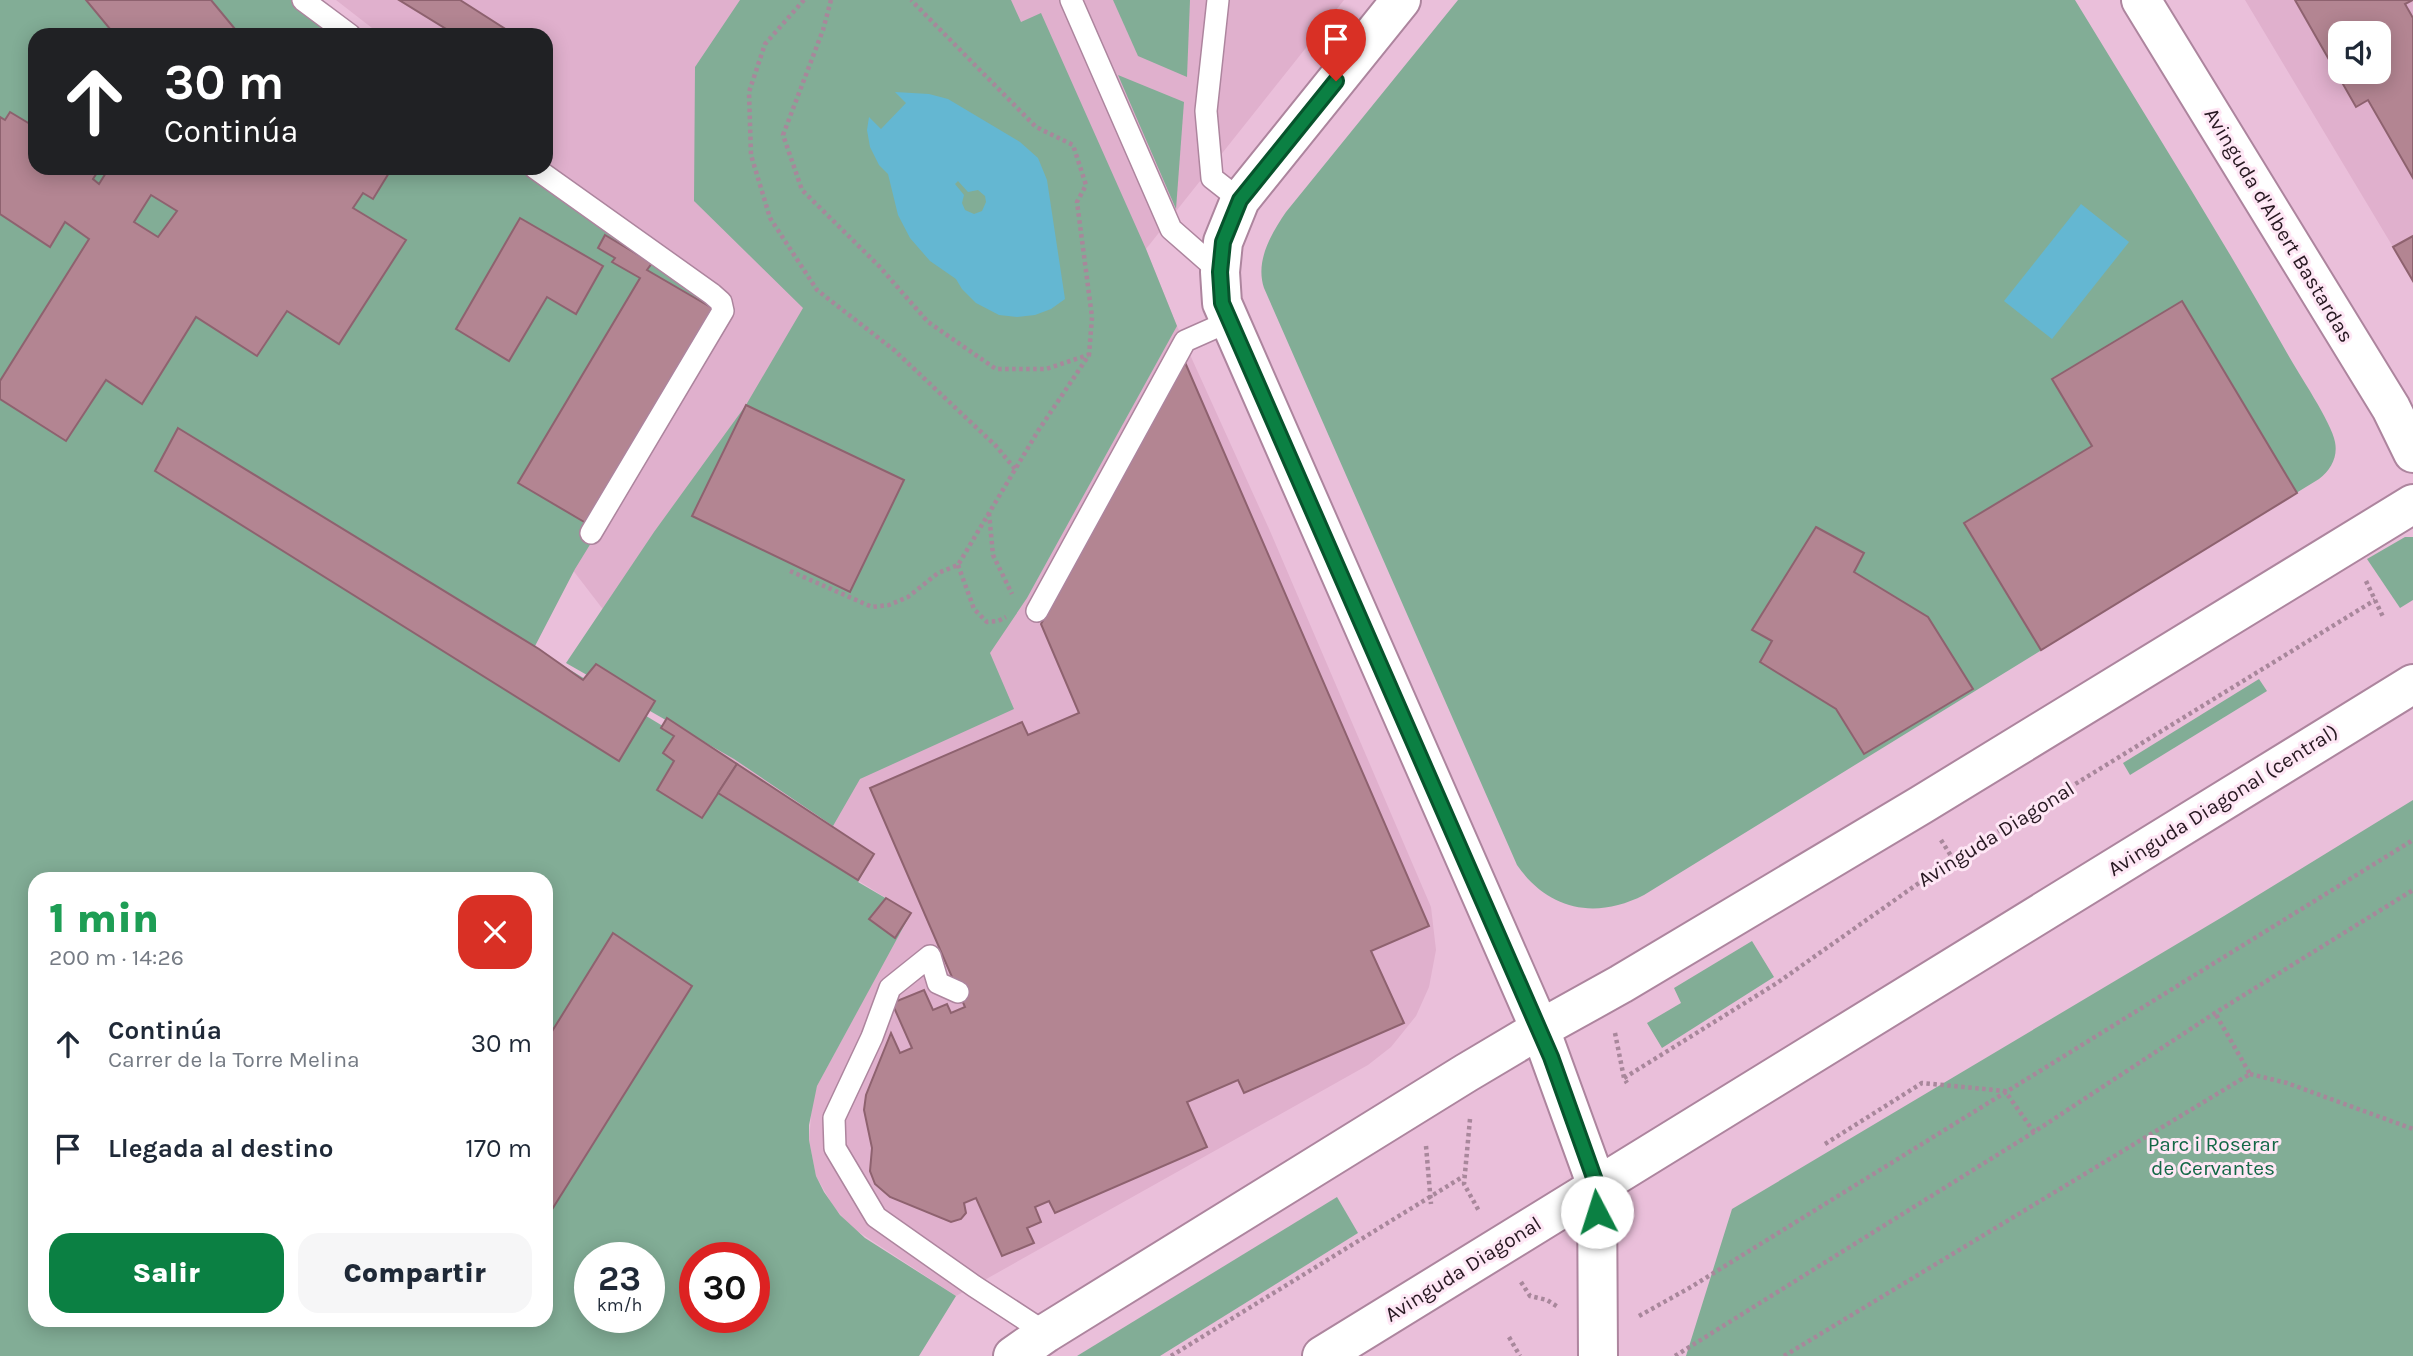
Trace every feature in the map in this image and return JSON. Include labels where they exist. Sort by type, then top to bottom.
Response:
[{"type":"main road","points":[[1401,0],[1240,200],[1223,242],[1220,272],[1222,303],[1540,1029],[1597,1186],[1598,1356]]},
{"type":"main road","name":"Avinguda d'Albert Bastardas","points":[[2141,0],[2385,398],[2413,453]]},
{"type":"main road","points":[[1013,1356],[1046,1333],[1540,1029],[1621,984],[1922,805],[2413,504]]},
{"type":"main road","name":"Avinguda Diagonal (central)","points":[[2034,917],[2413,684]]},
{"type":"main road","name":"Avinguda Diagonal","points":[[1322,1356],[2034,917]]},
{"type":"lane","points":[[303,0],[341,28]]},
{"type":"lane","points":[[1071,0],[1171,229],[1220,272]]},
{"type":"lane","points":[[1218,0],[1206,111],[1212,178],[1240,200]]},
{"type":"lane","points":[[545,175],[712,294],[721,302],[723,311],[591,533]]},
{"type":"lane","points":[[1037,611],[1185,341],[1230,321]]},
{"type":"lane","points":[[958,992],[938,983],[930,956],[890,988],[872,1037],[834,1118],[835,1148],[876,1217],[1046,1333]]},
{"type":"path","points":[[804,0],[765,44],[749,92],[751,155],[770,218],[817,290],[894,351],[996,446],[1015,469]]},
{"type":"path","points":[[831,0],[823,30],[783,135],[802,190],[879,266],[928,322],[996,369],[1046,369],[1089,355]]},
{"type":"path","points":[[790,571],[872,607],[889,605],[908,597],[939,573],[958,565],[1015,469],[1089,355],[1093,317],[1077,202],[1086,185],[1073,145],[1036,127],[911,0]]},
{"type":"path","points":[[989,513],[993,555],[1012,593],[1014,603]]},
{"type":"path","points":[[958,565],[974,609],[987,622],[998,621],[1011,614]]},
{"type":"path","points":[[2364,576],[2384,619]]},
{"type":"path","name":"Avinguda Diagonal","points":[[1613,1025],[1626,1081],[1777,984],[1953,859],[2375,600]]},
{"type":"path","points":[[1629,1322],[1712,1274],[2413,840]]},
{"type":"path","points":[[1675,1356],[2034,1132],[2215,1013],[2413,890]]},
{"type":"path","points":[[2215,1013],[2250,1074]]},
{"type":"path","points":[[1784,1356],[2250,1074],[2287,1083],[2413,1129]]},
{"type":"path","points":[[1825,1144],[1922,1083],[2006,1091]]},
{"type":"path","points":[[2006,1091],[2034,1132]]},
{"type":"path","points":[[1464,1184],[1471,1107]]},
{"type":"path","points":[[1426,1135],[1431,1205]]},
{"type":"path","points":[[1171,1356],[1465,1176]]},
{"type":"path","points":[[1509,1337],[1520,1356]]},
{"type":"shaded area","points":[[336,0],[1344,0],[1146,249],[1177,326],[1270,531],[1431,907],[1436,950],[1429,987],[1416,1016],[1391,1047],[1368,1065],[956,1296],[851,1227],[833,1206],[816,1176],[809,1140],[812,1104],[817,1086],[910,913],[718,793],[736,764],[704,741],[572,569],[734,309],[553,168],[553,28],[372,28]]},
{"type":"shaded area","points":[[2245,0],[2413,0],[2413,281]]},
{"type":"green space","points":[[0,0],[320,0],[358,28],[28,28],[28,175],[553,173],[735,309],[575,569],[534,648],[874,854],[858,882],[911,913],[817,1086],[809,1125],[809,1140],[816,1176],[840,1215],[865,1238],[956,1296],[919,1356],[0,1356]]},
{"type":"green space","points":[[740,0],[1011,0],[1021,22],[1041,13],[1146,249],[1177,326],[1027,598],[990,653],[1014,709],[860,779],[833,826],[734,759],[566,663],[654,532],[746,405],[803,308],[694,201],[695,67]]},
{"type":"green space","points":[[1113,0],[1190,0],[1187,77],[1138,56]]},
{"type":"green space","points":[[1458,0],[2075,0],[2321,411],[2335,442],[2333,463],[2319,479],[1644,895],[1608,907],[1590,908],[1558,901],[1529,880],[1517,865],[1264,288],[1262,278],[1266,248],[1286,212]]},
{"type":"green space","points":[[1118,75],[1184,102],[1176,209]]},
{"type":"green space","points":[[2405,537],[2413,537],[2413,600],[2400,608],[2367,559]]},
{"type":"green space","points":[[2259,679],[2267,691],[2130,775],[2123,763]]},
{"type":"green space","name":"Parc i Roserar de Cervantes","points":[[2413,800],[2413,1356],[1686,1356],[1732,1209],[2224,916]]},
{"type":"green space","points":[[1752,941],[1774,977],[1662,1048],[1647,1023],[1681,1003],[1674,988]]},
{"type":"green space","points":[[1337,1197],[1358,1233],[1160,1356],[1077,1356]]},
{"type":"water","points":[[895,92],[929,94],[948,99],[1020,142],[1038,158],[1047,180],[1065,299],[1051,309],[1035,315],[999,315],[976,303],[956,279],[930,261],[910,238],[898,215],[888,174],[879,165],[870,147],[867,130],[869,117],[881,129],[906,103]],"holes":[[[958,181],[968,192],[978,190],[985,196],[986,202],[982,211],[974,214],[965,210],[962,203],[964,195],[955,184]]]},
{"type":"water","points":[[2081,204],[2129,242],[2052,339],[2004,301]]},
{"type":"building","points":[[86,0],[211,0],[234,28],[109,28]]},
{"type":"building","points":[[399,0],[460,0],[504,28],[445,28]]},
{"type":"building","points":[[2295,0],[2413,0],[2405,4],[2413,18],[2413,178],[2368,100],[2356,107],[2343,84],[2391,84],[2391,21],[2328,21],[2328,58]]},
{"type":"building","points":[[10,112],[28,123],[28,175],[96,175],[93,179],[99,184],[105,175],[388,175],[373,199],[363,193],[353,208],[406,240],[339,344],[287,311],[257,356],[196,317],[142,404],[106,380],[66,441],[0,399],[0,381],[89,239],[65,222],[50,247],[0,214],[0,117],[5,120]],"holes":[[[151,195],[177,211],[158,237],[134,222]]]},
{"type":"building","points":[[520,218],[603,266],[576,314],[547,297],[509,361],[456,329]]},
{"type":"building","points":[[605,235],[652,263],[647,270],[719,312],[591,526],[518,483],[640,278],[612,262],[615,258],[598,248]]},
{"type":"building","points":[[2413,236],[2413,281],[2393,247]]},
{"type":"building","points":[[2182,301],[2297,493],[2041,650],[1964,523],[2092,446],[2052,379]]},
{"type":"building","points":[[1184,360],[1429,926],[1371,951],[1404,1023],[1244,1093],[1238,1080],[1187,1102],[1207,1147],[1055,1213],[1049,1201],[1035,1207],[1041,1222],[1027,1228],[1034,1243],[1002,1256],[976,1198],[964,1203],[966,1213],[961,1219],[951,1222],[890,1197],[875,1184],[870,1171],[872,1148],[864,1110],[866,1095],[891,1033],[900,1053],[912,1048],[892,1003],[924,990],[933,1010],[947,1004],[951,1013],[965,1007],[870,788],[1022,722],[1028,735],[1079,713],[1041,624]]},
{"type":"building","points":[[746,405],[904,480],[850,592],[692,516]]},
{"type":"building","points":[[178,428],[539,649],[583,680],[596,664],[655,701],[619,761],[155,471]]},
{"type":"building","points":[[1816,527],[1864,553],[1854,572],[1928,617],[1973,689],[1864,754],[1836,709],[1760,662],[1772,641],[1752,630]]},
{"type":"building","points":[[667,718],[737,764],[702,818],[657,790],[674,761],[663,753],[674,736],[661,728]]},
{"type":"building","points":[[737,764],[874,854],[858,880],[718,793]]},
{"type":"building","points":[[886,898],[911,913],[895,938],[869,919]]},
{"type":"building","points":[[613,933],[692,986],[553,1208],[553,1030]]},
{"type":"route","points":[[1336,81],[1240,200],[1223,242],[1220,272],[1222,303],[1551,1057],[1597,1186],[1597,1212]]}]
